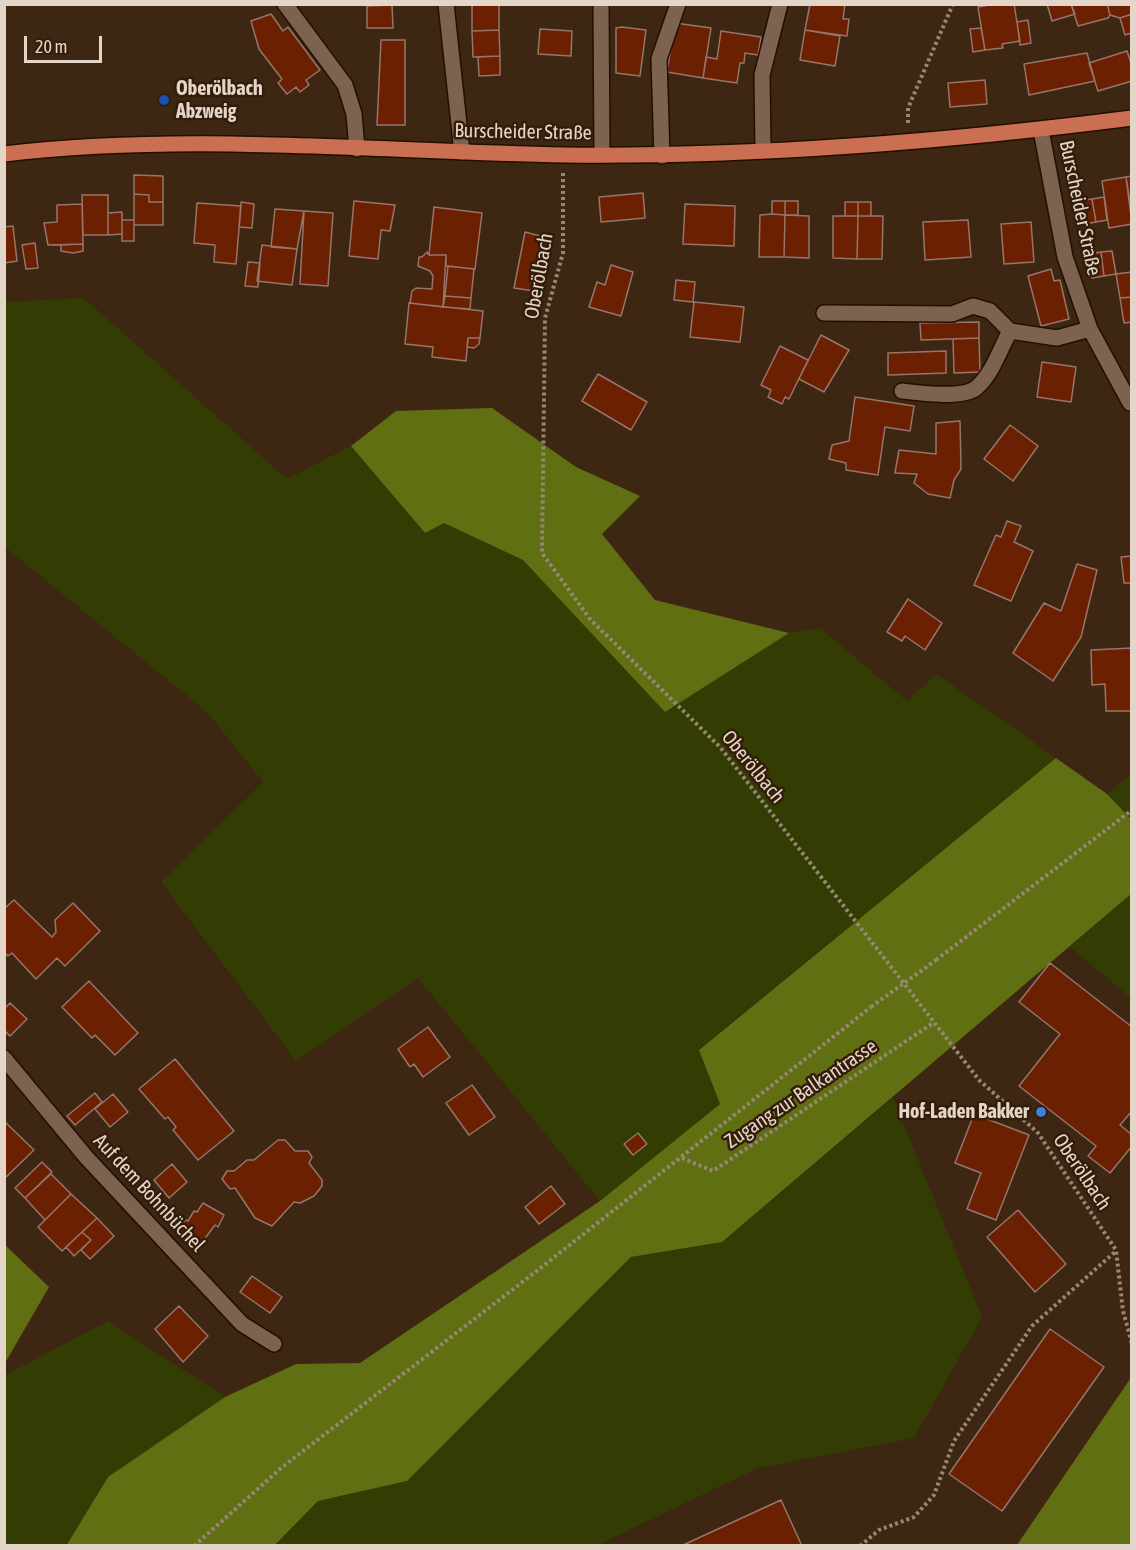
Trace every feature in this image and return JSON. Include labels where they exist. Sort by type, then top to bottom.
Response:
[{"type":"main road","name":"Burscheider Straße","points":[[4,154],[76,146],[169,142],[563,155],[662,156],[906,141],[1041,130],[1131,118]]},
{"type":"street","points":[[285,4],[345,85],[354,114],[357,149]]},
{"type":"street","points":[[446,4],[462,152]]},
{"type":"street","points":[[601,4],[602,155]]},
{"type":"street","points":[[662,156],[659,59],[678,4]]},
{"type":"street","points":[[763,151],[762,75],[780,4]]},
{"type":"street","name":"Burscheider Straße","points":[[1041,130],[1065,257],[1090,329],[1130,404]]},
{"type":"street","points":[[824,313],[952,314],[973,306],[990,310],[1010,331],[1057,338],[1090,329]]},
{"type":"street","points":[[902,391],[943,395],[974,390],[985,378],[1010,331]]},
{"type":"street","name":"Auf dem Bohnbüchel","points":[[4,1058],[86,1157],[242,1324],[274,1344]]},
{"type":"path","points":[[906,141],[908,108],[953,4]]},
{"type":"path","name":"Oberölbach","points":[[563,155],[563,252],[545,318],[542,553],[590,619],[720,747],[979,1080],[1038,1133],[1116,1250],[1123,1311],[1131,1344]]},
{"type":"path","points":[[194,1545],[281,1468],[682,1158],[871,1007],[1131,810]]},
{"type":"path","name":"Zugang zur Balkantrasse","points":[[682,1158],[712,1171],[933,1023]]},
{"type":"path","points":[[860,1545],[879,1530],[914,1517],[934,1495],[954,1441],[1032,1326],[1116,1250]]},
{"type":"green space","points":[[84,298],[287,479],[351,446],[425,533],[444,522],[523,560],[665,711],[789,633],[820,628],[907,701],[936,674],[1056,758],[699,1049],[720,1104],[600,1201],[418,978],[296,1061],[161,882],[263,782],[207,712],[5,547],[4,302]]},
{"type":"green space","points":[[492,408],[576,467],[640,496],[602,534],[655,600],[789,633],[665,712],[523,560],[444,523],[425,533],[351,446],[396,411]]},
{"type":"green space","points":[[1056,758],[1107,794],[1131,819],[1131,894],[722,1242],[631,1257],[407,1481],[318,1501],[275,1545],[66,1546],[108,1477],[225,1397],[296,1364],[360,1363],[600,1201],[720,1104],[699,1050]]},
{"type":"green space","points":[[1131,774],[1131,819],[1107,794]]},
{"type":"green space","points":[[1131,894],[1131,998],[1070,947]]},
{"type":"green space","points":[[893,1098],[982,1317],[914,1438],[758,1468],[598,1545],[275,1546],[318,1501],[407,1481],[632,1257],[722,1242]]},
{"type":"green space","points":[[5,1245],[49,1287],[5,1363]]},
{"type":"green space","points":[[108,1321],[225,1397],[108,1477],[66,1545],[5,1546],[5,1375]]},
{"type":"green space","points":[[1130,1379],[1131,1545],[1017,1545]]},
{"type":"building","points":[[472,4],[499,4],[499,30],[472,31]]},
{"type":"building","points":[[810,4],[845,4],[843,19],[849,19],[847,36],[805,30]]},
{"type":"building","points":[[1014,4],[1020,41],[1002,44],[1003,48],[985,50],[978,7]]},
{"type":"building","points":[[1047,4],[1071,4],[1075,14],[1052,21]]},
{"type":"building","points":[[1071,4],[1107,4],[1110,15],[1108,18],[1078,26]]},
{"type":"building","points":[[1107,4],[1132,4],[1132,14],[1120,18],[1110,15]]},
{"type":"building","points":[[392,5],[393,28],[367,28],[367,6]]},
{"type":"building","points":[[271,14],[283,31],[288,27],[320,70],[306,80],[309,85],[300,92],[296,87],[287,94],[278,83],[282,79],[259,49],[251,21]]},
{"type":"building","points":[[1132,14],[1132,33],[1125,35],[1120,18]]},
{"type":"building","points":[[1028,20],[1031,43],[1020,45],[1017,22]]},
{"type":"building","points":[[675,23],[711,28],[703,78],[667,72]]},
{"type":"building","points":[[616,28],[646,30],[640,76],[616,73]]},
{"type":"building","points":[[981,28],[985,50],[973,52],[970,29]]},
{"type":"building","points":[[540,29],[572,31],[571,56],[538,54]]},
{"type":"building","points":[[499,30],[500,56],[473,57],[472,31]]},
{"type":"building","points":[[805,30],[840,36],[835,66],[800,60]]},
{"type":"building","points":[[721,31],[761,37],[758,55],[745,53],[744,63],[740,63],[737,83],[703,78],[706,57],[717,59]]},
{"type":"building","points":[[381,40],[405,40],[405,125],[377,125]]},
{"type":"building","points":[[1127,51],[1132,66],[1132,81],[1098,91],[1089,63]]},
{"type":"building","points":[[1087,53],[1095,81],[1029,95],[1024,64]]},
{"type":"building","points":[[500,56],[500,75],[479,76],[478,57]]},
{"type":"building","points":[[985,80],[987,104],[950,107],[948,83]]},
{"type":"building","points":[[134,175],[163,176],[163,202],[149,202],[149,195],[134,194]]},
{"type":"building","points":[[1132,176],[1132,214],[1126,177]]},
{"type":"building","points":[[1126,177],[1132,224],[1109,228],[1102,181]]},
{"type":"building","points":[[643,193],[645,218],[601,222],[599,197]]},
{"type":"building","points":[[134,194],[149,195],[149,202],[163,202],[163,225],[134,225]]},
{"type":"building","points":[[82,195],[108,195],[108,235],[83,235]]},
{"type":"building","points":[[1104,197],[1107,220],[1096,222],[1092,199]]},
{"type":"building","points":[[1092,199],[1096,222],[1084,224],[1080,200]]},
{"type":"building","points":[[354,201],[395,205],[390,231],[381,230],[378,259],[349,256]]},
{"type":"building","points":[[772,201],[785,201],[785,215],[772,214]]},
{"type":"building","points":[[785,201],[798,201],[798,215],[785,215]]},
{"type":"building","points":[[241,202],[254,204],[252,228],[239,227]]},
{"type":"building","points":[[845,202],[858,202],[858,216],[845,216]]},
{"type":"building","points":[[858,202],[871,202],[871,216],[858,216]]},
{"type":"building","points":[[197,203],[241,206],[236,264],[214,262],[215,245],[194,243]]},
{"type":"building","points":[[82,204],[83,244],[48,245],[44,223],[57,222],[57,205]]},
{"type":"building","points":[[685,204],[735,206],[734,246],[683,244]]},
{"type":"building","points":[[434,207],[482,213],[475,269],[446,266],[446,255],[429,255]]},
{"type":"building","points":[[275,209],[304,211],[297,249],[271,247]]},
{"type":"building","points":[[304,211],[333,213],[328,286],[300,284]]},
{"type":"building","points":[[122,212],[122,234],[108,235],[108,213]]},
{"type":"building","points":[[760,215],[785,215],[784,257],[759,257]]},
{"type":"building","points":[[785,215],[809,216],[809,258],[784,257]]},
{"type":"building","points":[[833,216],[858,216],[857,259],[833,258]]},
{"type":"building","points":[[858,216],[883,216],[882,259],[857,259]]},
{"type":"building","points":[[122,220],[134,220],[134,241],[122,241]]},
{"type":"building","points":[[968,220],[971,257],[925,260],[923,222]]},
{"type":"building","points":[[1031,222],[1034,262],[1004,264],[1001,224]]},
{"type":"building","points":[[13,226],[17,261],[4,263],[4,227]]},
{"type":"building","points":[[525,232],[544,237],[534,291],[514,288]]},
{"type":"building","points":[[35,243],[38,268],[26,269],[22,245]]},
{"type":"building","points":[[83,244],[83,251],[73,253],[61,251],[61,245]]},
{"type":"building","points":[[262,245],[297,249],[292,285],[257,281]]},
{"type":"building","points":[[1112,251],[1116,274],[1104,276],[1101,252]]},
{"type":"building","points":[[427,252],[429,255],[446,255],[443,307],[410,303],[412,291],[416,288],[432,289],[433,276],[430,271],[418,266],[419,257]]},
{"type":"building","points":[[1101,252],[1104,276],[1092,278],[1089,254]]},
{"type":"building","points":[[248,262],[260,263],[258,287],[245,286]]},
{"type":"building","points":[[611,265],[633,272],[621,316],[589,307],[597,282],[605,285]]},
{"type":"building","points":[[448,266],[474,269],[471,298],[445,296]]},
{"type":"building","points":[[1051,269],[1054,281],[1060,280],[1069,319],[1041,326],[1028,276]]},
{"type":"building","points":[[1132,272],[1132,297],[1120,298],[1116,274]]},
{"type":"building","points":[[676,280],[695,282],[693,302],[674,300]]},
{"type":"building","points":[[445,296],[471,298],[470,309],[443,307]]},
{"type":"building","points":[[1132,297],[1132,322],[1124,323],[1120,298]]},
{"type":"building","points":[[694,302],[744,307],[740,342],[690,337]]},
{"type":"building","points":[[409,303],[483,311],[480,338],[468,338],[466,361],[432,357],[433,347],[405,344]]},
{"type":"building","points":[[979,322],[979,338],[921,340],[920,323]]},
{"type":"building","points":[[821,335],[849,350],[824,392],[799,379]]},
{"type":"building","points":[[468,338],[480,338],[479,344],[474,348],[467,347]]},
{"type":"building","points":[[979,338],[980,372],[954,373],[953,339]]},
{"type":"building","points":[[780,346],[808,360],[789,399],[785,397],[782,404],[768,397],[771,390],[761,385]]},
{"type":"building","points":[[946,351],[946,373],[888,375],[888,353]]},
{"type":"building","points":[[1042,362],[1076,367],[1071,402],[1037,397]]},
{"type":"building","points":[[598,374],[647,402],[631,430],[582,401]]},
{"type":"building","points":[[855,397],[914,406],[910,431],[885,427],[878,475],[846,470],[846,463],[829,459],[832,445],[849,441]]},
{"type":"building","points":[[960,421],[961,469],[954,480],[950,498],[928,494],[914,483],[917,474],[895,473],[899,450],[936,454],[936,423]]},
{"type":"building","points":[[1010,425],[1038,446],[1013,481],[984,459]]},
{"type":"building","points":[[1007,521],[1021,526],[1014,542],[1033,551],[1011,601],[974,585],[996,535],[1001,537]]},
{"type":"building","points":[[1132,556],[1132,583],[1124,583],[1121,557]]},
{"type":"building","points":[[1077,564],[1097,570],[1081,637],[1053,681],[1013,653],[1044,603],[1061,611]]},
{"type":"building","points":[[908,599],[942,623],[925,650],[905,636],[902,641],[887,632]]},
{"type":"building","points":[[1132,648],[1132,711],[1106,711],[1105,684],[1092,685],[1091,650]]},
{"type":"building","points":[[14,900],[52,937],[56,932],[55,920],[73,903],[100,931],[65,966],[57,958],[36,979],[12,953],[8,956],[4,952],[4,905],[6,907]]},
{"type":"building","points":[[1050,963],[1132,1027],[1132,1111],[1120,1125],[1132,1135],[1132,1146],[1110,1173],[1088,1156],[1096,1146],[1019,1086],[1060,1034],[1019,1002]]},
{"type":"building","points":[[89,981],[138,1033],[115,1055],[95,1035],[92,1038],[62,1007]]},
{"type":"building","points":[[10,1003],[27,1019],[10,1036],[4,1030],[4,1009]]},
{"type":"building","points":[[428,1027],[450,1057],[423,1077],[414,1064],[410,1067],[398,1049]]},
{"type":"building","points":[[175,1059],[234,1131],[198,1160],[173,1130],[176,1127],[168,1117],[165,1119],[139,1089]]},
{"type":"building","points":[[472,1085],[495,1117],[469,1135],[446,1103]]},
{"type":"building","points":[[95,1093],[102,1102],[75,1125],[67,1116]]},
{"type":"building","points":[[113,1094],[128,1112],[110,1127],[95,1109]]},
{"type":"building","points":[[974,1114],[1029,1135],[996,1220],[967,1209],[981,1173],[955,1163]]},
{"type":"building","points":[[4,1121],[34,1150],[4,1179]]},
{"type":"building","points":[[638,1133],[647,1144],[633,1155],[624,1144]]},
{"type":"building","points":[[278,1140],[285,1140],[295,1151],[308,1151],[312,1157],[309,1163],[322,1180],[322,1186],[314,1196],[300,1203],[294,1202],[272,1226],[255,1218],[235,1188],[230,1189],[222,1179],[227,1171],[234,1171],[247,1160],[254,1160]]},
{"type":"building","points":[[42,1162],[52,1172],[25,1198],[15,1188]]},
{"type":"building","points":[[172,1164],[187,1182],[169,1198],[154,1180]]},
{"type":"building","points":[[51,1174],[71,1194],[45,1220],[25,1198]]},
{"type":"building","points":[[551,1186],[565,1204],[539,1224],[525,1207]]},
{"type":"building","points":[[71,1194],[97,1218],[62,1251],[38,1227]]},
{"type":"building","points":[[203,1203],[224,1215],[218,1227],[215,1225],[200,1245],[178,1233],[185,1220],[188,1221]]},
{"type":"building","points":[[1018,1210],[1066,1264],[1035,1292],[987,1237]]},
{"type":"building","points":[[97,1218],[114,1236],[90,1259],[81,1250],[91,1240],[82,1232]]},
{"type":"building","points":[[82,1232],[91,1240],[74,1256],[66,1247]]},
{"type":"building","points":[[252,1276],[282,1297],[270,1313],[240,1292]]},
{"type":"building","points":[[179,1306],[208,1336],[183,1362],[155,1329]]},
{"type":"building","points":[[1050,1329],[1104,1367],[1002,1511],[949,1474]]},
{"type":"building","points":[[781,1500],[802,1546],[681,1546]]},
{"type":"place","name":"Oberölbach Abzweig","points":[[164,100]]},
{"type":"place","name":"Hof-Laden Bakker","points":[[1041,1112]]}]
